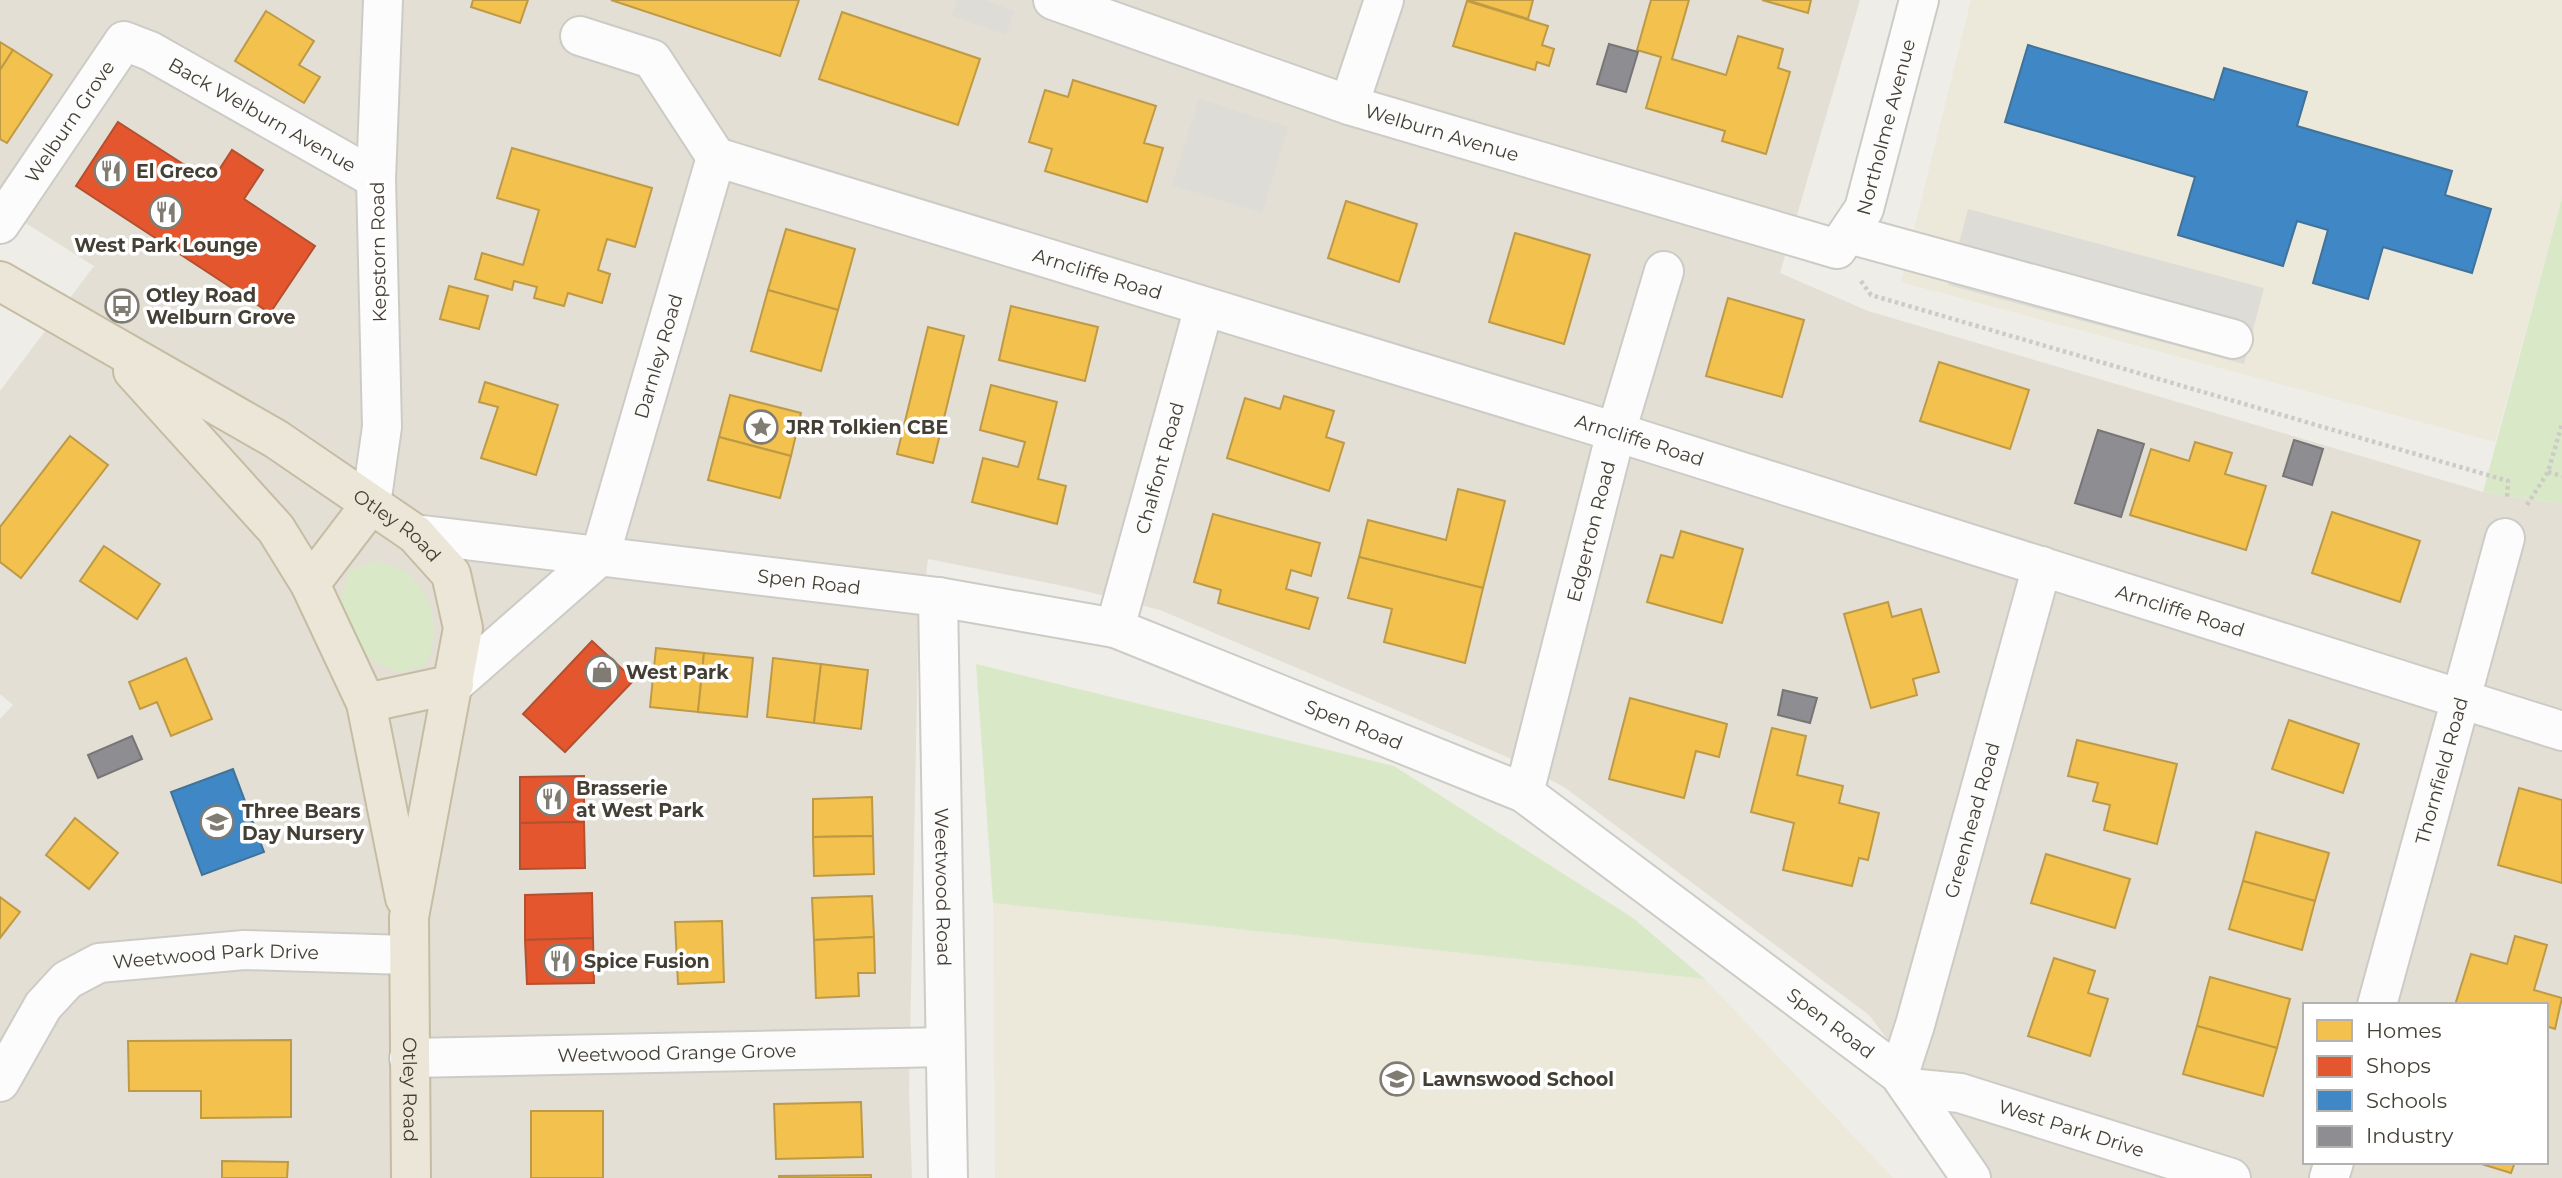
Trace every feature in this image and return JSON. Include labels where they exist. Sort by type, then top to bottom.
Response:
[{"type":"highway","name":"Otley Road","points":[[0,281],[276,439],[415,534],[451,574],[463,628],[409,917],[407,955],[411,1178]]},
{"type":"highway","name":"Otley Road","points":[[111,346],[276,529],[310,584],[366,703],[409,917]]},
{"type":"highway","points":[[310,584],[371,504]]},
{"type":"highway","points":[[366,703],[454,684]]},
{"type":"street","name":"Kepstorn Road","points":[[371,504],[382,427],[376,179],[383,0]]},
{"type":"street","name":"Welburn Avenue","points":[[1053,0],[1349,105],[1843,242],[2233,339]]},
{"type":"street","points":[[1349,105],[1384,0]]},
{"type":"street","name":"Northolme Avenue","points":[[1843,242],[1864,209],[1919,0]]},
{"type":"street","points":[[580,36],[652,59],[716,157]]},
{"type":"street","name":"Welburn Grove","points":[[0,224],[124,41],[150,51]]},
{"type":"street","name":"Back Welburn Avenue","points":[[150,51],[376,179]]},
{"type":"street","name":"Arncliffe Road","points":[[716,157],[1616,432],[2562,731]]},
{"type":"street","name":"Darnley Road","points":[[600,556],[716,157]]},
{"type":"street","name":"Edgerton Road","points":[[1524,793],[1616,432],[1664,271]]},
{"type":"street","name":"Chalfont Road","points":[[1115,628],[1204,307]]},
{"type":"street","name":"Spen Road","points":[[415,534],[937,597],[1115,628],[1524,793],[1904,1081],[1971,1178]]},
{"type":"street","name":"Thornfield Road","points":[[2378,1003],[2505,538]]},
{"type":"street","points":[[454,684],[600,556]]},
{"type":"street","name":"Greenhead Road","points":[[1904,1081],[1915,1025],[2042,566]]},
{"type":"street","name":"Weetwood Road","points":[[937,597],[948,1178]]},
{"type":"street","name":"Weetwood Park Drive","points":[[0,1082],[43,1006],[67,980],[99,963],[244,950],[407,955]]},
{"type":"street","name":"Weetwood Grange Grove","points":[[409,1058],[945,1047]]},
{"type":"street","name":"West Park Drive","points":[[1904,1081],[1960,1093],[2231,1178]]},
{"type":"path","points":[[1843,242],[1871,295],[2508,481],[2505,538]]},
{"type":"path","points":[[2505,538],[2548,472],[2562,424]]},
{"type":"path","points":[[2548,472],[2562,476]]},
{"type":"shaded area","points":[[0,0],[1860,0],[1780,273],[1868,311],[2483,492],[2562,504],[2562,1178],[1992,1178],[1869,1015],[1564,787],[1507,757],[1160,610],[1073,588],[928,559],[918,645],[909,1091],[912,1178],[0,1178],[0,719],[13,705],[0,694],[0,391],[94,266],[0,207]]},
{"type":"shaded area","points":[[957,0],[985,0],[1014,11],[1006,35],[952,16]]},
{"type":"shaded area","points":[[1971,0],[2562,0],[2562,198],[2495,442],[1901,282]]},
{"type":"shaded area","points":[[1199,99],[1288,127],[1262,213],[1172,185]]},
{"type":"shaded area","points":[[1968,209],[2264,288],[2244,364],[1948,285]]},
{"type":"shaded area","name":"Lawnswood School","points":[[993,903],[1705,979],[1893,1178],[995,1178]]},
{"type":"green space","points":[[2562,198],[2562,504],[2483,492]]},
{"type":"green space","points":[[379,561],[409,575],[424,595],[433,619],[434,631],[430,655],[424,666],[397,672],[373,661],[349,633],[341,599],[350,570]]},
{"type":"green space","points":[[976,664],[1394,766],[1633,918],[1705,979],[993,903]]},
{"type":"building: Homes","points":[[473,0],[528,0],[520,23],[471,7]]},
{"type":"building: Homes","points":[[611,0],[799,0],[780,56]]},
{"type":"building: Homes","points":[[1467,0],[1533,0],[1528,19]]},
{"type":"building: Homes","points":[[1651,0],[1689,0],[1672,59],[1726,75],[1738,36],[1783,49],[1778,68],[1790,72],[1766,154],[1722,141],[1725,131],[1646,108],[1661,57],[1637,50]]},
{"type":"building: Homes","points":[[1762,0],[1811,0],[1808,13]]},
{"type":"building: Homes","points":[[1467,1],[1548,26],[1542,45],[1554,49],[1549,66],[1537,62],[1535,70],[1453,46]]},
{"type":"building: Homes","points":[[266,11],[314,41],[299,65],[320,77],[304,103],[235,61]]},
{"type":"building: Homes","points":[[842,12],[980,59],[958,125],[819,79]]},
{"type":"building: Homes","points":[[0,42],[13,50],[0,70]]},
{"type":"building: Homes","points":[[13,50],[52,75],[7,143],[0,139],[0,70]]},
{"type":"building: Homes","points":[[1073,80],[1156,106],[1144,143],[1163,148],[1147,202],[1045,171],[1052,149],[1029,142],[1045,90],[1068,97]]},
{"type":"building: Homes","points":[[512,148],[652,188],[635,247],[607,239],[598,270],[610,274],[602,303],[568,293],[564,306],[534,298],[537,287],[514,281],[512,290],[475,279],[482,253],[523,265],[539,210],[497,198]]},
{"type":"building: Homes","points":[[1346,201],[1417,224],[1399,282],[1328,258]]},
{"type":"building: Homes","points":[[786,229],[855,249],[838,310],[768,290]]},
{"type":"building: Homes","points":[[1515,233],[1590,255],[1564,344],[1489,322]]},
{"type":"building: Homes","points":[[449,286],[488,296],[479,329],[440,319]]},
{"type":"building: Homes","points":[[768,290],[838,310],[821,371],[751,351]]},
{"type":"building: Homes","points":[[1728,298],[1804,320],[1782,397],[1706,376]]},
{"type":"building: Homes","points":[[1011,306],[1098,327],[1085,381],[999,360]]},
{"type":"building: Homes","points":[[928,327],[964,336],[933,463],[897,454]]},
{"type":"building: Homes","points":[[1939,362],[2029,390],[2010,449],[1920,421]]},
{"type":"building: Homes","points":[[485,382],[558,405],[536,475],[481,458],[498,407],[479,402]]},
{"type":"building: Homes","points":[[991,385],[1057,402],[1038,479],[1066,486],[1057,524],[972,502],[983,458],[1018,467],[1025,442],[980,430]]},
{"type":"building: Homes","points":[[730,395],[801,413],[791,456],[719,437]]},
{"type":"building: Homes","points":[[1284,396],[1334,411],[1326,437],[1344,443],[1329,491],[1227,458],[1245,398],[1280,409]]},
{"type":"building: Homes","points":[[70,436],[108,465],[21,578],[0,562],[0,527]]},
{"type":"building: Homes","points":[[719,437],[791,456],[780,498],[708,480]]},
{"type":"building: Homes","points":[[2195,442],[2232,453],[2225,474],[2266,486],[2246,550],[2130,515],[2151,449],[2189,461]]},
{"type":"building: Homes","points":[[1458,489],[1505,501],[1483,588],[1359,557],[1368,520],[1446,540]]},
{"type":"building: Homes","points":[[2332,512],[2420,541],[2400,602],[2312,573]]},
{"type":"building: Homes","points":[[1213,514],[1320,543],[1311,576],[1291,570],[1286,589],[1318,598],[1309,629],[1218,603],[1221,590],[1194,582]]},
{"type":"building: Homes","points":[[1681,531],[1743,549],[1722,623],[1647,602],[1661,555],[1673,558]]},
{"type":"building: Homes","points":[[104,546],[160,584],[137,619],[80,581]]},
{"type":"building: Homes","points":[[1359,557],[1483,588],[1465,663],[1384,642],[1392,609],[1348,598]]},
{"type":"building: Homes","points":[[1888,602],[1892,617],[1921,609],[1939,672],[1913,679],[1917,695],[1871,708],[1844,614]]},
{"type":"building: Homes","points":[[656,648],[704,653],[698,712],[650,707]]},
{"type":"building: Homes","points":[[704,653],[753,658],[747,717],[698,712]]},
{"type":"building: Homes","points":[[186,658],[212,719],[171,736],[157,702],[140,709],[129,682]]},
{"type":"building: Homes","points":[[773,658],[821,664],[814,723],[767,717]]},
{"type":"building: Homes","points":[[821,664],[868,670],[861,729],[814,723]]},
{"type":"building: Homes","points":[[1630,698],[1727,724],[1719,757],[1696,751],[1684,798],[1609,779]]},
{"type":"building: Homes","points":[[2289,720],[2359,744],[2343,793],[2272,769]]},
{"type":"building: Homes","points":[[1772,728],[1806,736],[1797,775],[1843,786],[1839,803],[1879,813],[1868,860],[1859,858],[1852,886],[1783,870],[1794,823],[1751,812]]},
{"type":"building: Homes","points":[[2077,740],[2177,764],[2157,844],[2104,830],[2110,805],[2093,801],[2098,783],[2068,776]]},
{"type":"building: Homes","points":[[2519,788],[2562,800],[2562,883],[2498,865]]},
{"type":"building: Homes","points":[[872,797],[873,836],[813,837],[813,799]]},
{"type":"building: Homes","points":[[75,818],[118,853],[89,889],[46,855]]},
{"type":"building: Homes","points":[[2256,832],[2329,853],[2315,901],[2243,881]]},
{"type":"building: Homes","points":[[873,836],[874,874],[814,876],[813,837]]},
{"type":"building: Homes","points":[[2046,854],[2130,879],[2115,928],[2031,903]]},
{"type":"building: Homes","points":[[2243,881],[2315,901],[2302,950],[2229,929]]},
{"type":"building: Homes","points":[[872,896],[874,937],[814,940],[812,898]]},
{"type":"building: Homes","points":[[0,897],[20,912],[0,938]]},
{"type":"building: Homes","points":[[722,921],[724,982],[678,984],[675,922]]},
{"type":"building: Homes","points":[[2515,936],[2547,945],[2534,990],[2562,998],[2555,1029],[2548,1027],[2548,1003],[2456,1003],[2471,954],[2507,964]]},
{"type":"building: Homes","points":[[874,937],[875,973],[858,973],[859,996],[816,998],[814,940]]},
{"type":"building: Homes","points":[[2054,958],[2095,971],[2088,993],[2108,999],[2090,1056],[2028,1036]]},
{"type":"building: Homes","points":[[2210,977],[2290,999],[2277,1048],[2197,1026]]},
{"type":"building: Homes","points":[[2197,1026],[2277,1048],[2263,1096],[2183,1074]]},
{"type":"building: Homes","points":[[291,1040],[291,1117],[201,1118],[201,1091],[129,1091],[128,1041]]},
{"type":"building: Homes","points":[[861,1102],[863,1157],[776,1159],[774,1104]]},
{"type":"building: Homes","points":[[531,1111],[603,1111],[603,1178],[531,1178]]},
{"type":"building: Homes","points":[[222,1161],[288,1162],[287,1178],[222,1178]]},
{"type":"building: Homes","points":[[2482,1164],[2514,1164],[2511,1173]]},
{"type":"building: Homes","points":[[871,1175],[871,1178],[779,1178],[779,1176]]},
{"type":"building: Shops","points":[[118,122],[211,182],[232,150],[263,170],[244,199],[315,246],[270,313],[76,186]]},
{"type":"building: Shops","points":[[592,641],[634,680],[565,752],[523,714]]},
{"type":"building: Shops","name":"Brasserie at West Park","points":[[584,776],[584,822],[520,823],[520,777]]},
{"type":"building: Shops","points":[[584,822],[585,868],[520,869],[520,823]]},
{"type":"building: Shops","points":[[592,893],[593,938],[525,940],[525,895]]},
{"type":"building: Shops","name":"Spice Fusion","points":[[593,938],[594,983],[527,984],[525,940]]},
{"type":"building: Schools","points":[[2028,45],[2214,100],[2224,68],[2307,92],[2297,126],[2452,171],[2445,195],[2491,209],[2472,273],[2383,247],[2368,299],[2313,283],[2328,230],[2297,221],[2283,266],[2178,235],[2195,177],[2005,122]]},
{"type":"building: Schools","name":"Three Bears Day Nursery","points":[[233,769],[264,852],[202,875],[171,792]]},
{"type":"building: Industry","points":[[1609,44],[1638,52],[1626,92],[1597,84]]},
{"type":"building: Industry","points":[[2098,430],[2144,444],[2121,517],[2075,503]]},
{"type":"building: Industry","points":[[2294,440],[2323,449],[2312,485],[2283,476]]},
{"type":"building: Industry","points":[[1783,690],[1817,698],[1810,723],[1778,715]]},
{"type":"building: Industry","points":[[132,736],[142,759],[98,778],[88,755]]},
{"type":"place","name":"El Greco","points":[[111,171]]},
{"type":"place","name":"West Park Lounge","points":[[166,212]]},
{"type":"place","name":"Otley Road Welburn Grove","points":[[122,306]]},
{"type":"place","name":"JRR Tolkien CBE","points":[[761,427]]},
{"type":"place","name":"West Park","points":[[602,672]]},
{"type":"place","name":"Brasserie at West Park","points":[[552,799]]},
{"type":"place","name":"Three Bears Day Nursery","points":[[217,822]]},
{"type":"place","name":"Spice Fusion","points":[[560,961]]},
{"type":"place","name":"Lawnswood School","points":[[1397,1079]]}]
